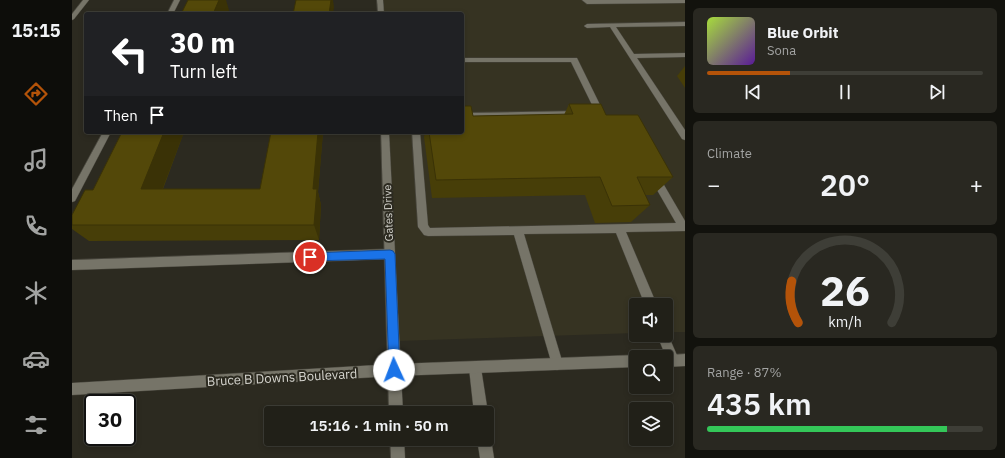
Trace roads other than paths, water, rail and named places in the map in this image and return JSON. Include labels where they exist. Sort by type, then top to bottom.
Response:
[{"type":"street","points":[[72,18],[86,0]]},
{"type":"street","points":[[171,12],[177,0]]},
{"type":"street","points":[[380,0],[381,12]]},
{"type":"street","points":[[585,0],[586,2],[685,1]]},
{"type":"street","points":[[587,26],[685,24]]},
{"type":"street","points":[[612,26],[685,137]]},
{"type":"street","points":[[632,56],[685,55]]},
{"type":"street","points":[[464,60],[574,60],[596,114],[464,116]]},
{"type":"street","points":[[72,198],[106,134]]},
{"type":"street","name":"Gates Drive","points":[[385,134],[396,406]]},
{"type":"street","points":[[416,134],[423,227],[428,232],[682,227],[649,168]]},
{"type":"street","points":[[618,228],[647,298]]},
{"type":"street","points":[[518,230],[557,364]]},
{"type":"street","points":[[72,265],[390,254]]},
{"type":"street","points":[[666,342],[675,360]]},
{"type":"street","name":"Bruce B Downs Boulevard","points":[[72,389],[394,370],[629,361]]},
{"type":"street","points":[[475,368],[480,406]]},
{"type":"street","points":[[398,446],[398,458]]},
{"type":"street","points":[[485,446],[487,458]]}]
